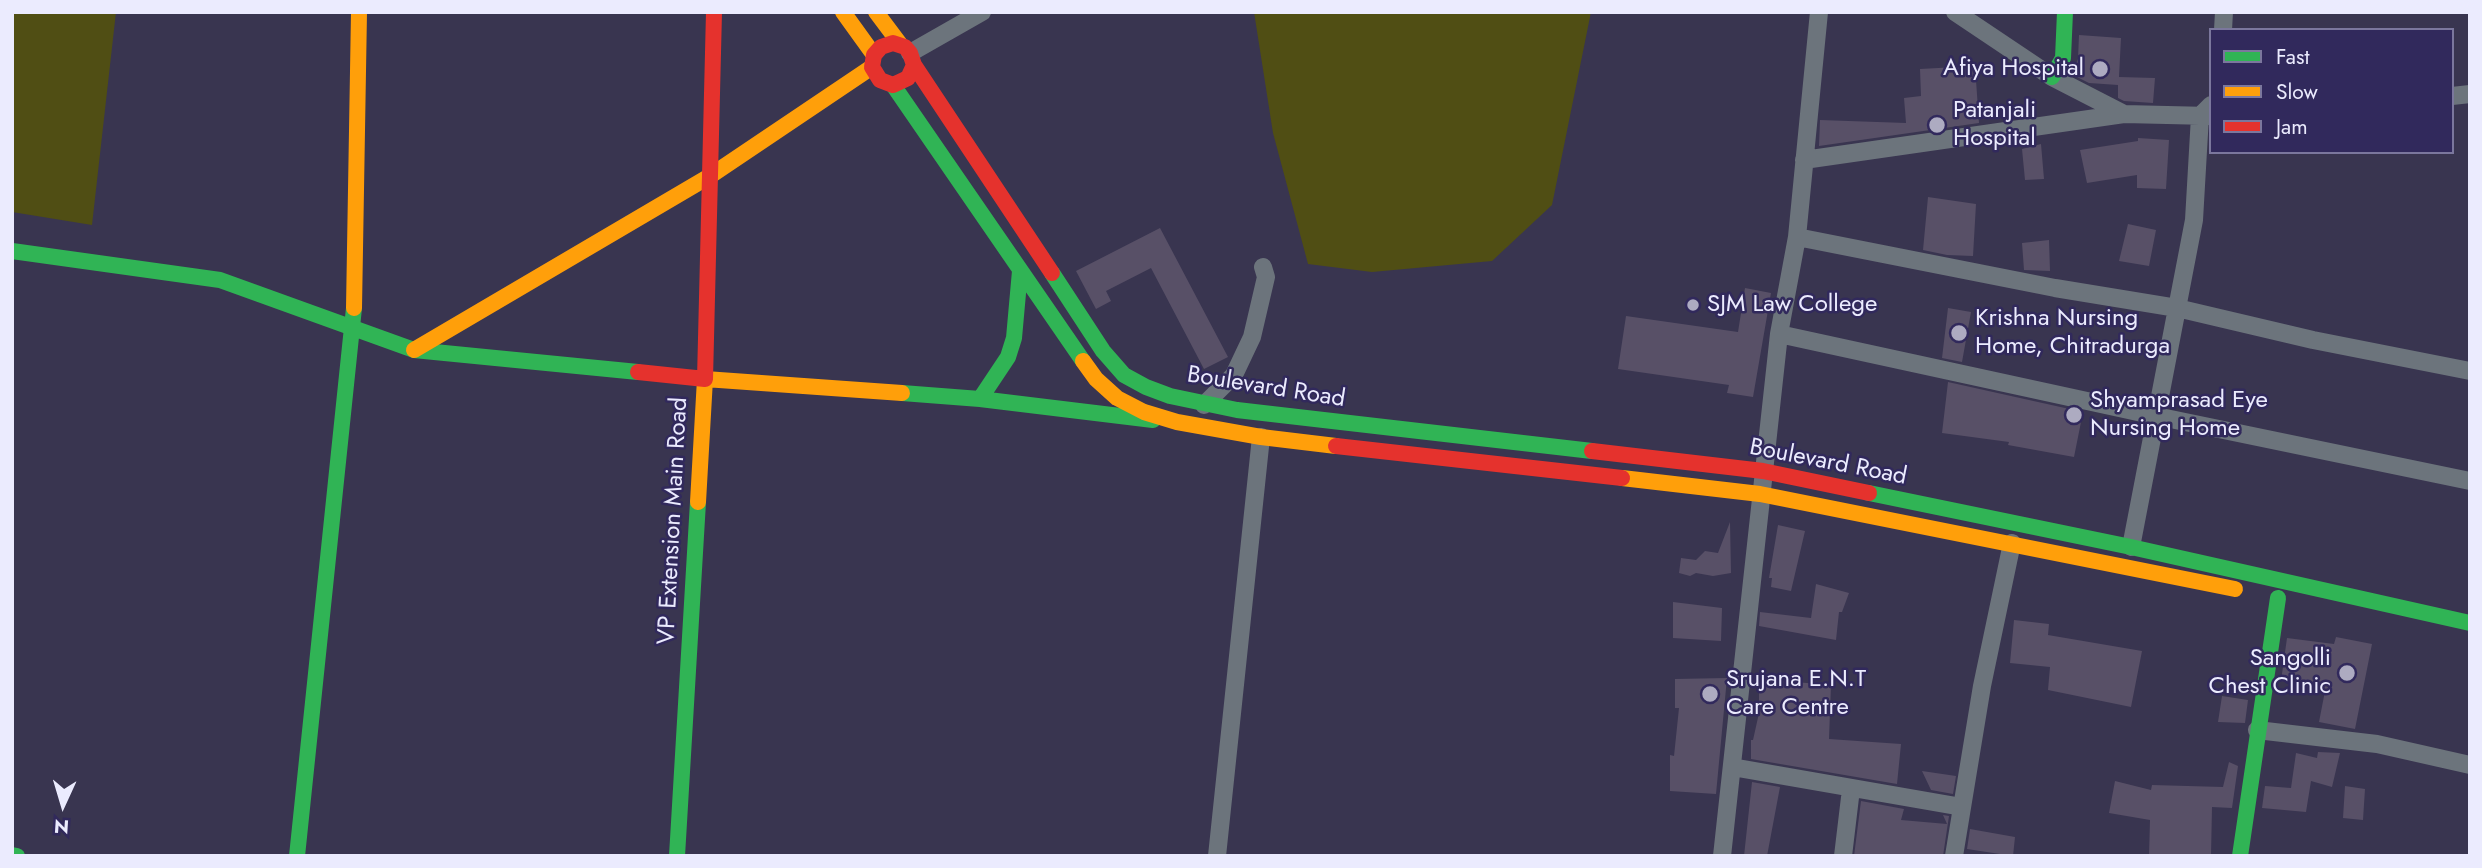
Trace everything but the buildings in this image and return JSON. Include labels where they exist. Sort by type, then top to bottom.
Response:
[{"type":"main road","points":[[297,856],[355,327],[359,12]]},
{"type":"main road","points":[[12,251],[220,280],[355,327],[414,351],[705,379],[714,12]]},
{"type":"main road","points":[[843,12],[873,61],[880,80],[894,85],[1096,379],[1117,398],[1144,412],[1177,422]]},
{"type":"main road","name":"Boulevard Road","points":[[876,12],[908,54],[1103,351],[1124,375],[1146,387],[1205,405],[1237,410],[1763,471],[2130,547],[2470,623]]},
{"type":"main road","points":[[2052,77],[2063,58],[2065,12]]},
{"type":"main road","points":[[414,351],[710,176],[873,61],[881,47],[893,43],[908,54],[908,78],[894,85]]},
{"type":"main road","points":[[980,400],[1008,357],[1014,338],[1020,271]]},
{"type":"main road","name":"VP Extension Main Road","points":[[677,856],[705,379],[980,400],[1177,422]]},
{"type":"main road","points":[[1194,426],[1205,405]]},
{"type":"main road","name":"Boulevard Road","points":[[1177,422],[1261,437],[1760,494],[2271,597],[2258,730]]},
{"type":"main road","points":[[2240,856],[2258,730]]},
{"type":"street","points":[[908,54],[982,12]]},
{"type":"street","points":[[1722,856],[1779,334],[1797,237],[1819,12]]},
{"type":"street","points":[[1955,12],[2052,77],[2124,114]]},
{"type":"street","points":[[1804,160],[2124,114],[2207,112],[2194,219],[2130,547]]},
{"type":"street","points":[[1797,237],[2177,309],[2470,371]]},
{"type":"street","points":[[1205,405],[1234,375],[1252,337],[1266,277],[1263,267]]},
{"type":"street","points":[[1779,334],[2470,481]]},
{"type":"street","points":[[1217,856],[1261,437]]},
{"type":"street","points":[[1954,856],[1982,686],[2012,543]]},
{"type":"street","points":[[2258,730],[2377,744],[2470,765]]},
{"type":"street","points":[[1732,767],[1962,807]]},
{"type":"street","points":[[1843,856],[1851,789]]},
{"type":"shaded area","points":[[12,12],[116,12],[92,225],[12,212]]},
{"type":"shaded area","points":[[1254,12],[1591,12],[1552,205],[1492,261],[1372,272],[1308,264],[1273,133]]},
{"type":"traffic: fast","points":[[2052,77],[2063,58],[2065,12]]},
{"type":"traffic: fast","points":[[893,85],[1083,361]]},
{"type":"traffic: fast","points":[[12,251],[220,280],[414,350],[638,372]]},
{"type":"traffic: fast","points":[[980,399],[1008,357],[1014,338],[1020,271]]},
{"type":"traffic: fast","points":[[1052,273],[1103,351],[1124,375],[1170,396],[1237,410],[1592,451]]},
{"type":"traffic: fast","points":[[297,856],[354,308]]},
{"type":"traffic: fast","points":[[902,393],[980,399],[1153,420]]},
{"type":"traffic: fast","points":[[1869,493],[2131,547],[2470,623]]},
{"type":"traffic: fast","points":[[677,856],[698,502]]},
{"type":"traffic: fast","points":[[2240,856],[2278,598]]},
{"type":"traffic: fast","points":[[12,855],[17,856]]},
{"type":"traffic: slow","points":[[354,308],[359,12]]},
{"type":"traffic: slow","points":[[843,12],[874,55]]},
{"type":"traffic: slow","points":[[876,12],[900,44]]},
{"type":"traffic: slow","points":[[414,350],[710,176],[872,67]]},
{"type":"traffic: slow","points":[[1083,361],[1096,379],[1117,398],[1144,412],[1177,422],[1261,437],[1336,446]]},
{"type":"traffic: slow","points":[[698,502],[705,379],[902,393]]},
{"type":"traffic: slow","points":[[1622,478],[1760,494],[2235,589]]},
{"type":"traffic: jam","points":[[638,372],[705,379],[714,12]]},
{"type":"traffic: jam","points":[[914,65],[908,78],[893,85],[880,80],[872,67],[874,55],[881,47],[893,43],[905,47],[914,65],[1052,273]]},
{"type":"traffic: jam","points":[[1336,446],[1622,478]]},
{"type":"traffic: jam","points":[[1592,451],[1763,471],[1869,493]]},
{"type":"place","name":"Afiya Hospital","points":[[2100,69]]},
{"type":"place","name":"Patanjali Hospital","points":[[1937,125]]},
{"type":"place","name":"SJM Law College","points":[[1693,305]]},
{"type":"place","name":"Krishna Nursing Home, Chitradurga","points":[[1959,333]]},
{"type":"place","name":"Shyamprasad Eye Nursing Home","points":[[2074,415]]},
{"type":"place","name":"Sangolli Chest Clinic","points":[[2347,673]]},
{"type":"place","name":"Srujana E.N.T Care Centre","points":[[1710,694]]}]
